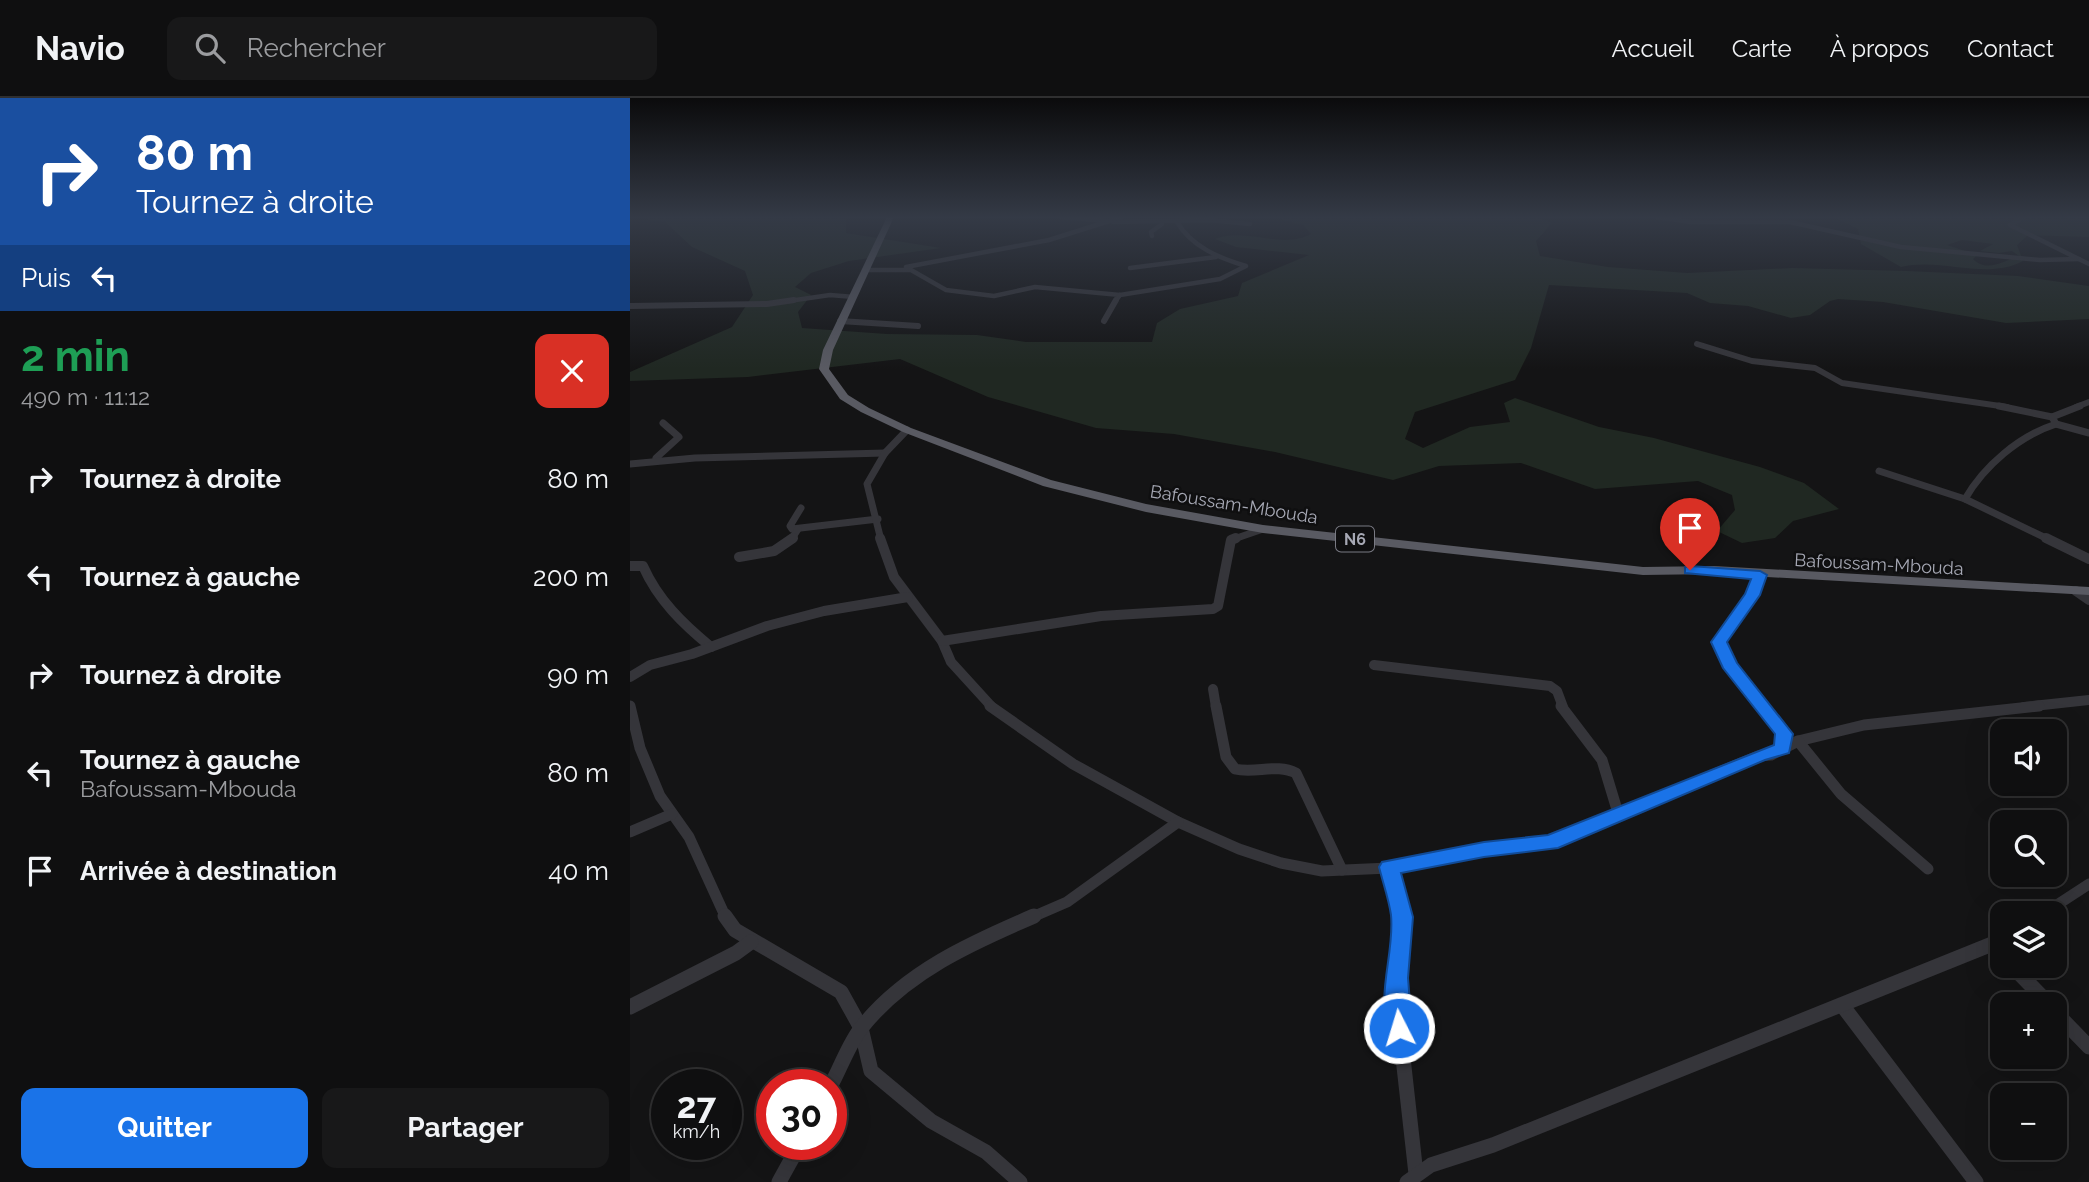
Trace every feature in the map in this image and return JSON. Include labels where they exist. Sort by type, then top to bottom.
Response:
[{"type":"highway","name":"Bafoussam-Mbouda","points":[[865,270],[840,321],[824,369],[844,397],[907,430],[1046,483],[1146,508],[1263,529],[1643,571],[1714,570],[1760,575],[2083,591]]},
{"type":"street","points":[[865,270],[895,268],[916,272],[941,288],[966,294],[1001,296],[1035,287],[1120,295],[1211,282],[1243,268]]},
{"type":"street","points":[[630,306],[767,304],[830,295],[854,297]]},
{"type":"street","points":[[1104,321],[1120,295]]},
{"type":"street","points":[[840,321],[918,326]]},
{"type":"street","points":[[1697,344],[1752,361],[1815,368],[1842,383],[1983,402],[2054,420],[2089,433]]},
{"type":"street","points":[[1965,499],[1978,477],[1999,458],[2054,420],[2089,402]]},
{"type":"street","points":[[660,460],[656,458],[679,437],[663,423]]},
{"type":"street","points":[[907,430],[885,453],[867,484],[878,519],[883,549],[894,577],[942,641],[963,677],[998,713],[1083,771],[1178,822],[1239,849],[1281,863],[1322,871],[1389,867],[1484,849],[1551,842],[1798,741],[1864,725],[2089,700]]},
{"type":"street","points":[[630,464],[660,460],[885,453]]},
{"type":"street","points":[[1879,471],[1965,499],[2089,559]]},
{"type":"street","points":[[801,508],[790,526],[798,529],[878,519]]},
{"type":"street","points":[[739,556],[782,550],[794,540],[798,529]]},
{"type":"street","points":[[942,641],[1101,616],[1213,609],[1218,606],[1231,540],[1263,529]]},
{"type":"street","points":[[630,566],[643,566],[650,584],[666,604],[711,647]]},
{"type":"street","points":[[1760,575],[1753,595],[1719,642],[1729,665],[1784,734],[1782,749]]},
{"type":"street","points":[[2083,591],[2089,600]]},
{"type":"street","points":[[631,675],[800,617],[908,597]]},
{"type":"street","points":[[1374,664],[1550,686],[1557,691],[1561,705],[1602,760],[1618,813]]},
{"type":"street","points":[[1213,689],[1226,757],[1235,769],[1252,773],[1284,768],[1296,773],[1342,870]]},
{"type":"street","points":[[630,706],[640,748],[660,796],[689,837],[726,918],[751,942],[841,992],[861,1028],[871,1071],[931,1121],[986,1152],[1020,1182]]},
{"type":"street","points":[[1798,741],[1815,768],[1848,803],[1928,869]]},
{"type":"street","points":[[630,832],[672,814]]},
{"type":"street","points":[[839,1069],[861,1028],[913,979],[965,945],[1067,902],[1178,822]]},
{"type":"street","points":[[1389,867],[1402,917],[1397,1004],[1411,1178],[1431,1165],[1493,1145],[1842,1006],[1990,950]]},
{"type":"street","points":[[2063,901],[2089,884]]},
{"type":"street","points":[[630,1007],[736,953],[751,942]]},
{"type":"street","points":[[2024,978],[2037,992]]},
{"type":"street","points":[[1842,1006],[1976,1182]]},
{"type":"street","points":[[2067,1024],[2089,1047]]},
{"type":"street","points":[[779,1182],[791,1160]]},
{"type":"shaded area","points":[[737,268],[828,268],[811,273],[795,287],[811,295],[798,312],[802,328],[887,334],[977,335],[1026,342],[1152,342],[1157,323],[1180,309],[1238,296],[1242,283],[1279,268],[1616,268],[1687,273],[1792,268],[2018,276],[2089,286],[2089,319],[2006,323],[1883,302],[1838,299],[1830,301],[1810,315],[1791,318],[1748,306],[1710,303],[1687,293],[1549,285],[1531,348],[1515,380],[1415,412],[1405,439],[1423,448],[1470,427],[1510,422],[1504,403],[1515,398],[1599,427],[1654,438],[1760,467],[1804,483],[1839,509],[1793,521],[1775,538],[1742,543],[1717,531],[1735,510],[1732,495],[1698,481],[1595,489],[1521,463],[1439,466],[1393,480],[1275,452],[1174,434],[1096,428],[988,397],[900,359],[748,377],[630,381],[630,372],[732,327],[753,295],[745,271]]},
{"type":"shaded area","points":[[1962,268],[2005,268],[1994,269]]},
{"type":"route","points":[[1399,1028],[1397,978],[1402,917],[1389,867],[1484,849],[1551,842],[1758,756],[1771,755],[1782,749],[1784,734],[1729,665],[1719,642],[1732,620],[1753,595],[1760,575],[1690,570]]}]
